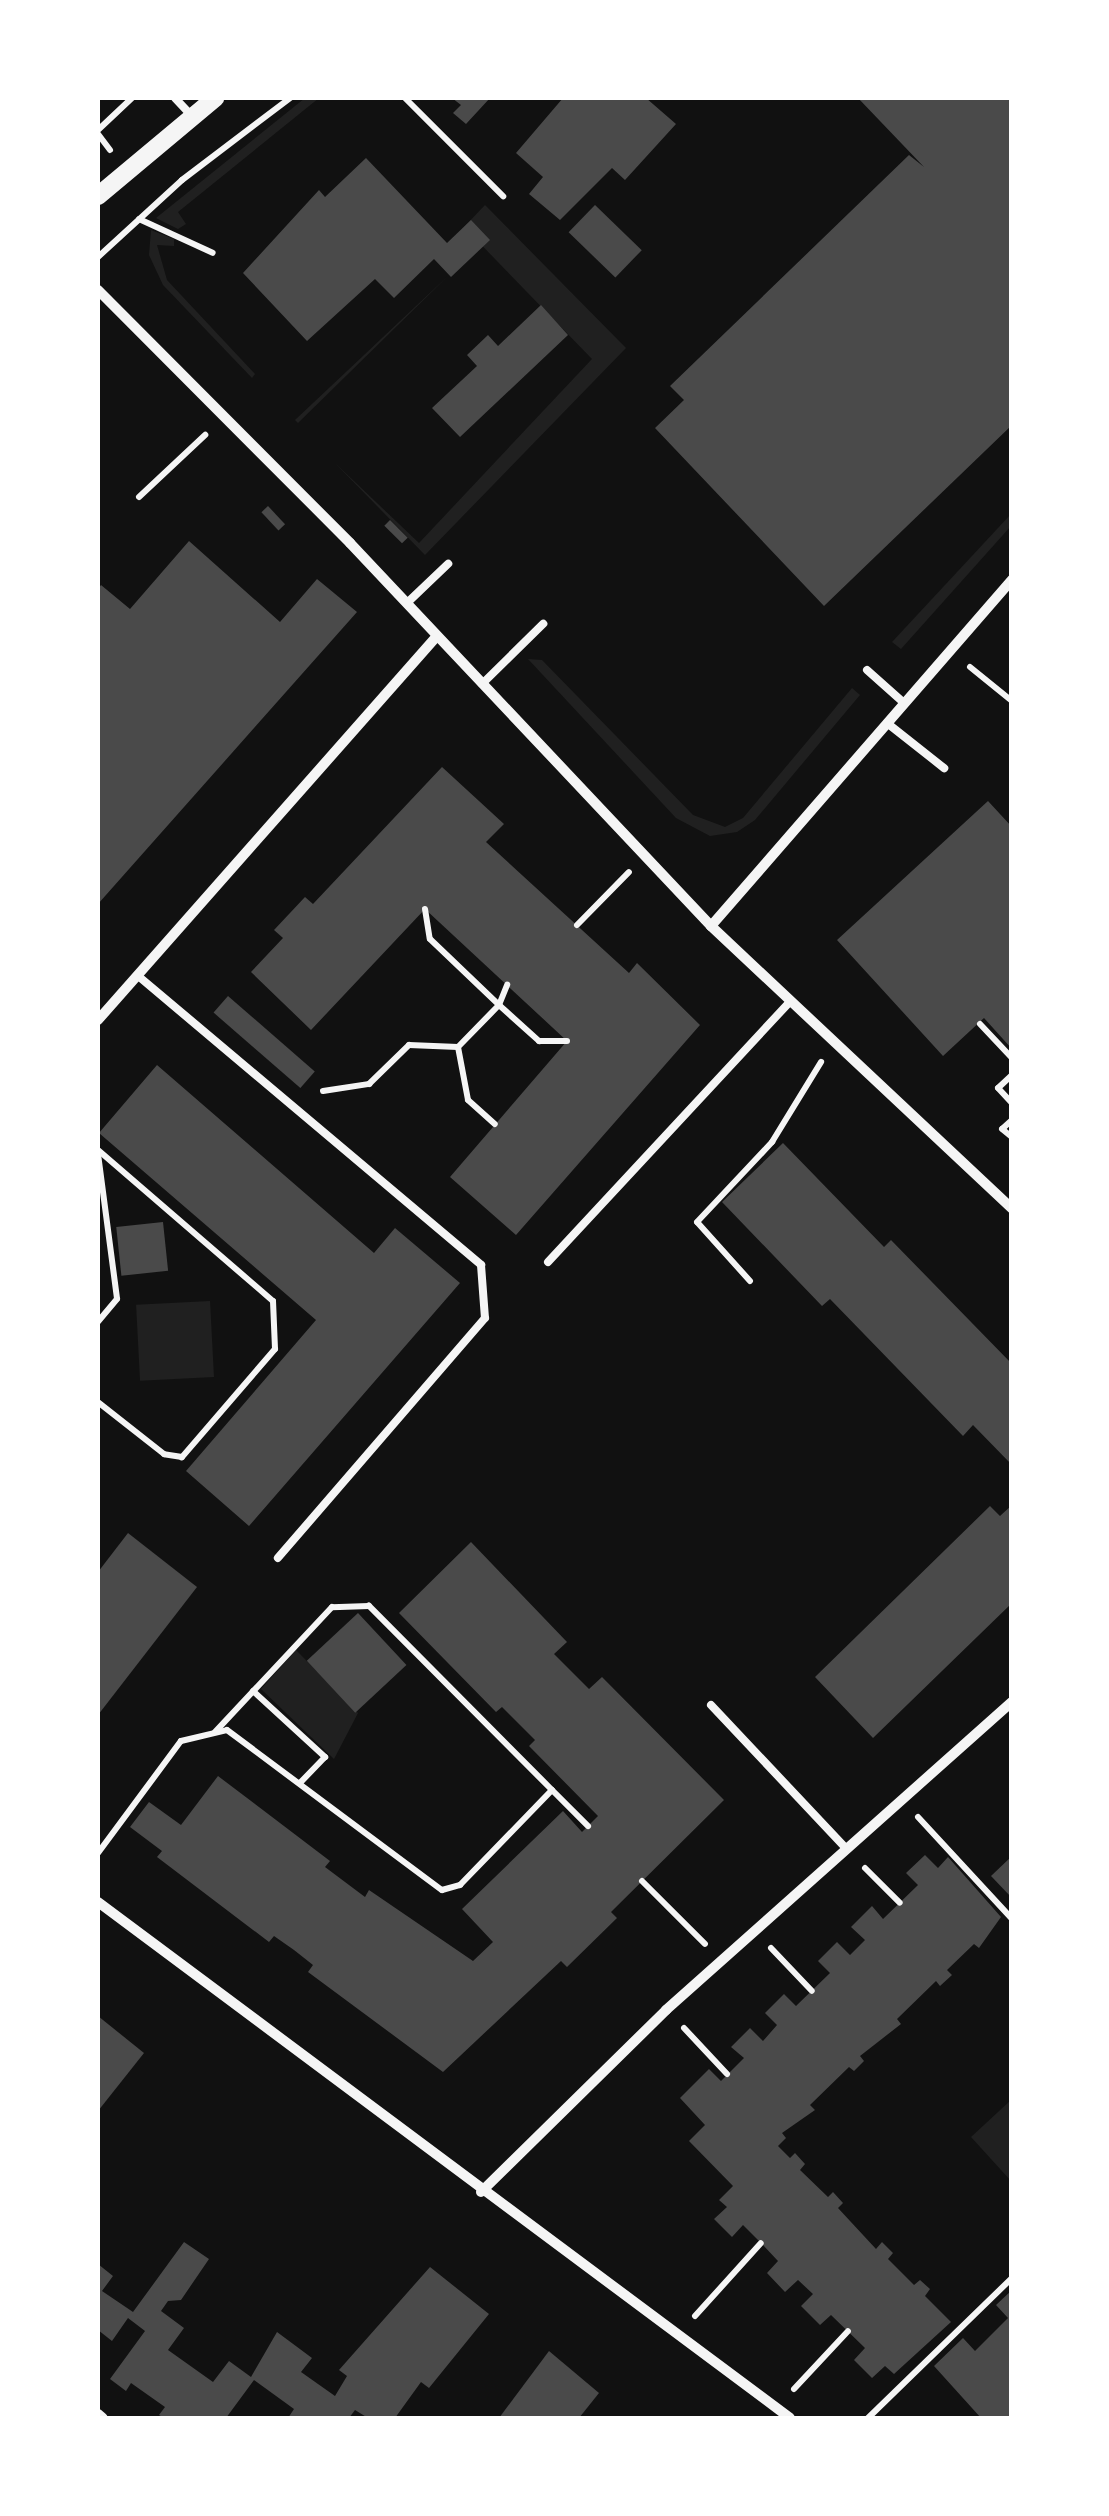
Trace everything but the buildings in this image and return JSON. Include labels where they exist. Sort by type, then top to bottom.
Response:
[{"type":"street","points":[[98,196],[214,98]]},
{"type":"street","points":[[98,290],[407,603],[711,926],[1012,1209]]},
{"type":"street","points":[[711,926],[1012,580]]},
{"type":"street","points":[[98,1020],[437,636]]},
{"type":"street","points":[[481,2192],[666,2010],[1012,1702]]},
{"type":"street","points":[[98,1902],[481,2192],[790,2418]]},
{"type":"lane","points":[[175,98],[191,115]]},
{"type":"lane","points":[[407,603],[448,564]]},
{"type":"lane","points":[[482,684],[543,624]]},
{"type":"lane","points":[[867,670],[904,703]]},
{"type":"lane","points":[[888,723],[944,768]]},
{"type":"lane","points":[[137,975],[481,1265],[485,1318],[278,1558]]},
{"type":"lane","points":[[548,1262],[789,1003]]},
{"type":"lane","points":[[710,1706],[845,1847]]},
{"type":"path","points":[[98,130],[132,98]]},
{"type":"path","points":[[98,258],[139,219],[290,98]]},
{"type":"path","points":[[405,98],[504,196]]},
{"type":"path","points":[[139,219],[213,253]]},
{"type":"path","points":[[139,497],[224,416]]},
{"type":"path","points":[[950,650],[1012,702]]},
{"type":"path","points":[[577,926],[644,856]]},
{"type":"path","points":[[425,908],[430,939],[499,1005],[540,1041],[567,1041]]},
{"type":"path","points":[[323,1090],[369,1084],[410,1045],[458,1046],[499,1005],[507,985]]},
{"type":"path","points":[[980,1024],[1012,1058]]},
{"type":"path","points":[[750,1280],[697,1222],[772,1142],[832,1043]]},
{"type":"path","points":[[458,1046],[468,1100],[496,1124]]},
{"type":"path","points":[[1012,1075],[998,1088],[1012,1103]]},
{"type":"path","points":[[1012,1120],[1002,1129],[1012,1137]]},
{"type":"path","points":[[98,1152],[117,1299],[98,1322]]},
{"type":"path","points":[[98,1152],[273,1301],[275,1349],[182,1456],[164,1454],[98,1402]]},
{"type":"path","points":[[215,1732],[332,1607],[369,1606],[588,1826]]},
{"type":"path","points":[[253,1691],[325,1757],[300,1784]]},
{"type":"path","points":[[98,1852],[181,1742],[226,1730],[442,1890],[460,1885],[552,1790]]},
{"type":"path","points":[[902,1798],[1012,1919]]},
{"type":"path","points":[[845,1847],[900,1902]]},
{"type":"path","points":[[642,1881],[721,1960]]},
{"type":"path","points":[[753,1930],[812,1990]]},
{"type":"path","points":[[666,2010],[728,2074]]},
{"type":"path","points":[[678,2335],[761,2243]]},
{"type":"path","points":[[868,2418],[1012,2278]]},
{"type":"path","points":[[777,2408],[848,2331]]},
{"type":"shaded area","points":[[305,98],[319,98],[178,212],[186,224],[178,229],[156,218]]},
{"type":"shaded area","points":[[485,205],[626,348],[425,555],[335,463],[419,543],[592,359],[464,227]]},
{"type":"shaded area","points":[[151,230],[174,239],[174,246],[157,245],[167,280],[255,374],[252,378],[163,285],[149,255]]},
{"type":"shaded area","points":[[449,275],[298,423],[295,420]]},
{"type":"shaded area","points":[[1011,514],[1011,526],[901,649],[892,642]]},
{"type":"shaded area","points":[[528,659],[542,660],[693,815],[725,827],[743,818],[852,688],[860,695],[755,820],[737,832],[710,836],[676,818]]},
{"type":"shaded area","points":[[210,1301],[214,1377],[140,1381],[136,1305]]},
{"type":"shaded area","points":[[296,1650],[358,1713],[334,1759],[261,1689]]},
{"type":"shaded area","points":[[1011,2100],[1011,2181],[971,2137]]}]
